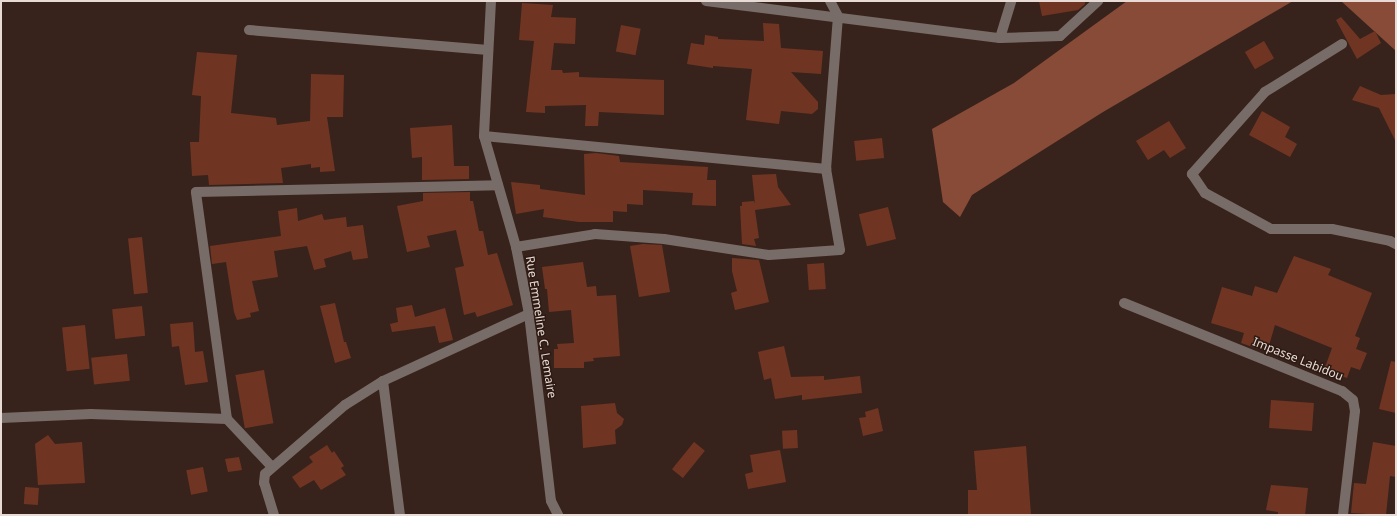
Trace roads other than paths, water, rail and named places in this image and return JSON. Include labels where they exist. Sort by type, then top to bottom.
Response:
[{"type":"street","name":"Rue Emmeline C. Lemaire","points":[[491,1],[484,136],[516,247],[529,314],[551,501],[558,515]]},
{"type":"street","points":[[706,1],[838,16],[1000,38],[1060,36],[1098,1]]},
{"type":"street","points":[[516,247],[595,234],[664,239],[769,255],[840,250],[826,169],[838,16],[830,1]]},
{"type":"street","points":[[1000,38],[1011,1]]},
{"type":"street","points":[[249,30],[488,50]]},
{"type":"street","points":[[1342,44],[1265,92],[1192,174],[1205,194],[1271,229],[1332,229],[1390,241],[1396,244]]},
{"type":"street","points":[[484,136],[826,169]]},
{"type":"street","points":[[272,467],[227,419],[196,192],[498,185]]},
{"type":"street","name":"Impasse Labidou","points":[[1124,303],[1342,391],[1353,400],[1355,411],[1343,515]]},
{"type":"street","points":[[274,515],[264,484],[265,474],[346,404],[383,381],[529,314]]},
{"type":"street","points":[[383,381],[400,515]]},
{"type":"street","points":[[1,418],[91,414],[227,419]]}]
